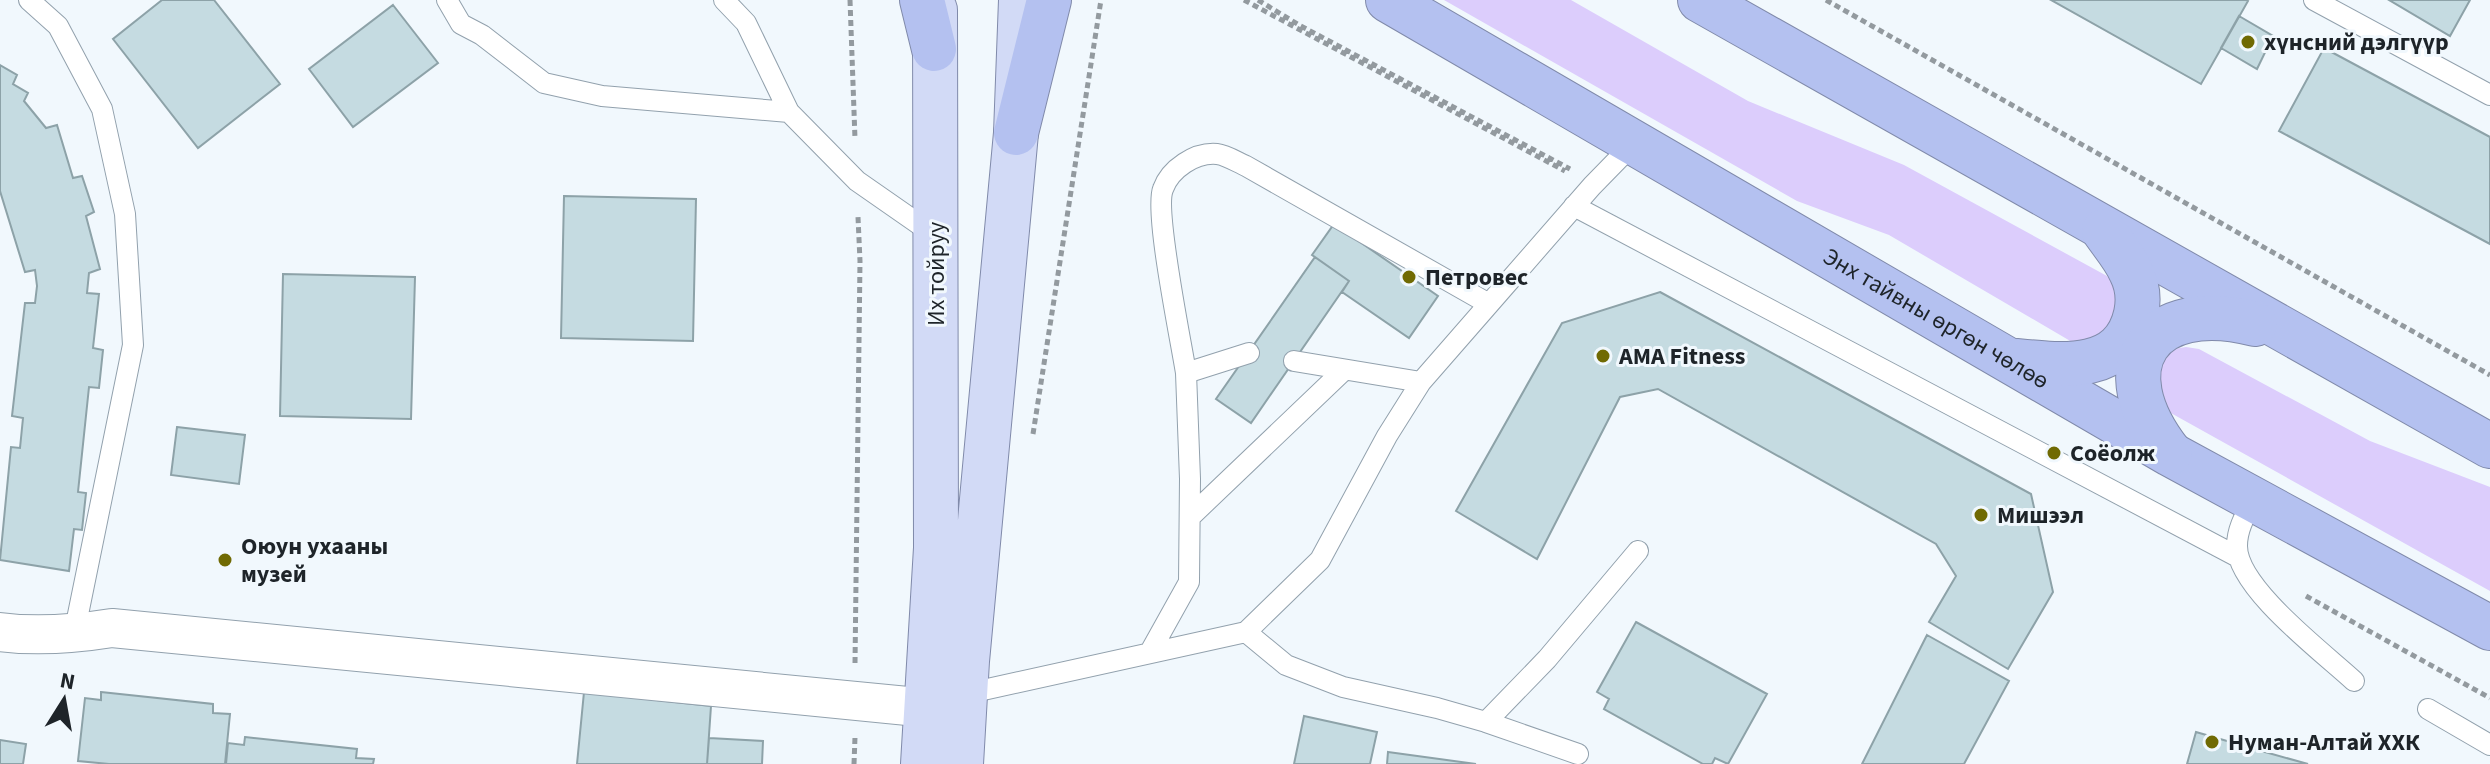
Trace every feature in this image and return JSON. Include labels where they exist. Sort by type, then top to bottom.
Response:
[{"type":"highway","points":[[922,0],[934,49]]},
{"type":"highway","points":[[1016,133],[1049,0]]},
{"type":"highway","name":"Энх тайвны өргөн чөлөө","points":[[1388,0],[2170,454],[2490,628]]},
{"type":"highway","points":[[1701,1],[2490,446]]},
{"type":"highway","points":[[2012,361],[2085,362],[2110,353],[2128,338],[2136,314],[2137,289],[2132,273],[2104,231]]},
{"type":"highway","points":[[2170,454],[2148,421],[2137,389],[2140,362],[2146,347],[2156,336],[2182,322],[2216,317],[2284,331]]},
{"type":"main road","name":"Их тойруу","points":[[935,0],[936,548],[953,688]]},
{"type":"main road","points":[[961,764],[953,688],[1016,133],[1021,0]]},
{"type":"main road","points":[[923,764],[953,688]]},
{"type":"street","points":[[0,632],[74,634],[112,628],[855,701],[953,688]]},
{"type":"lane","points":[[29,0],[58,26],[102,109],[125,214],[133,345],[74,634]]},
{"type":"lane","points":[[447,0],[461,24],[482,35],[544,83],[602,96],[789,112]]},
{"type":"lane","points":[[724,0],[746,23],[789,112],[857,181],[936,237]]},
{"type":"lane","points":[[2314,0],[2490,95]]},
{"type":"lane","points":[[953,688],[1246,632],[1320,560],[1387,436],[1421,382],[1574,206],[1634,143]]},
{"type":"lane","points":[[1150,652],[1189,582],[1186,373],[1163,229],[1161,192],[1173,170],[1195,159],[1217,154],[1246,166],[1489,304]]},
{"type":"lane","points":[[1574,206],[2238,557],[2262,597],[2354,681]]},
{"type":"lane","points":[[1186,373],[1249,353]]},
{"type":"lane","points":[[1294,361],[1421,382]]},
{"type":"lane","points":[[1190,517],[1344,370]]},
{"type":"lane","points":[[2238,557],[2241,523],[2254,499]]},
{"type":"lane","points":[[1486,722],[1547,659],[1638,551]]},
{"type":"lane","points":[[1246,632],[1286,665],[1343,687],[1437,708],[1578,754]]},
{"type":"lane","points":[[2428,709],[2490,745]]},
{"type":"path","points":[[850,0],[860,261],[854,764]]},
{"type":"path","points":[[1032,436],[1101,0]]},
{"type":"path","points":[[1258,0],[1299,25]]},
{"type":"path","points":[[1826,0],[2490,375]]},
{"type":"path","points":[[2302,594],[2490,698]]},
{"type":"shaded area","points":[[1444,0],[1571,0],[1748,101],[1904,165],[2107,276],[2115,284],[2123,301],[2103,340],[2072,342],[1889,235],[1797,201]]},
{"type":"shaded area","points":[[2174,349],[2199,349],[2370,441],[2490,487],[2490,591],[2169,412],[2155,369]]},
{"type":"building","points":[[162,0],[214,0],[280,84],[198,148],[113,39]]},
{"type":"building","points":[[2051,0],[2246,0],[2248,1],[2201,84]]},
{"type":"building","points":[[2389,0],[2470,0],[2450,36]]},
{"type":"building","points":[[393,5],[438,63],[353,127],[309,69]]},
{"type":"building","name":"хүнсний дэлгүүр","points":[[2239,16],[2273,36],[2257,69],[2221,48]]},
{"type":"building","points":[[2324,48],[2490,137],[2490,244],[2279,131]]},
{"type":"building","points":[[0,65],[17,75],[13,84],[28,93],[24,101],[46,128],[57,125],[73,178],[82,176],[94,212],[86,216],[100,269],[89,273],[87,293],[99,294],[93,348],[103,350],[99,388],[89,387],[78,492],[86,493],[82,530],[74,529],[69,571],[0,560],[11,447],[20,448],[23,418],[12,416],[25,303],[35,303],[37,286],[35,270],[25,272],[0,191]]},
{"type":"building","points":[[564,196],[696,199],[693,341],[561,338]]},
{"type":"building","points":[[1334,224],[1438,296],[1409,338],[1342,292],[1349,281],[1312,255]]},
{"type":"building","points":[[1315,257],[1349,281],[1251,423],[1216,399]]},
{"type":"building","points":[[283,274],[415,277],[411,419],[280,416]]},
{"type":"building","points":[[1660,292],[2031,494],[2053,592],[2008,669],[1929,622],[1956,576],[1936,544],[1658,389],[1620,397],[1537,559],[1456,511],[1562,323]]},
{"type":"building","points":[[177,427],[245,435],[239,484],[171,475]]},
{"type":"building","points":[[1636,622],[1767,694],[1728,764],[1715,758],[1712,764],[1703,764],[1604,709],[1609,699],[1597,692]]},
{"type":"building","points":[[1927,635],[2009,681],[1964,764],[1862,764]]},
{"type":"building","points":[[101,692],[213,704],[213,713],[230,714],[225,764],[78,761],[85,698],[101,700]]},
{"type":"building","points":[[584,692],[711,706],[707,764],[577,764]]},
{"type":"building","points":[[1304,716],[1377,732],[1370,764],[1294,764]]},
{"type":"building","name":"Нуман-Алтай ХХК","points":[[2196,732],[2265,752],[2308,764],[2187,764]]},
{"type":"building","points":[[245,737],[357,749],[356,758],[374,759],[373,764],[226,764],[228,743],[244,745]]},
{"type":"building","points":[[709,738],[763,741],[762,764],[707,764]]},
{"type":"building","points":[[0,740],[26,744],[23,764],[0,764]]},
{"type":"building","points":[[1388,752],[1476,764],[1387,764]]},
{"type":"place","name":"хүнсний дэлгүүр","points":[[2248,42]]},
{"type":"place","name":"Петровес","points":[[1409,277]]},
{"type":"place","name":"AMA Fitness","points":[[1603,356]]},
{"type":"place","name":"Соёолж","points":[[2054,453]]},
{"type":"place","name":"Мишээл","points":[[1981,515]]},
{"type":"place","name":"Оюун ухааны музей","points":[[225,560]]},
{"type":"place","name":"Нуман-Алтай ХХК","points":[[2212,742]]}]
